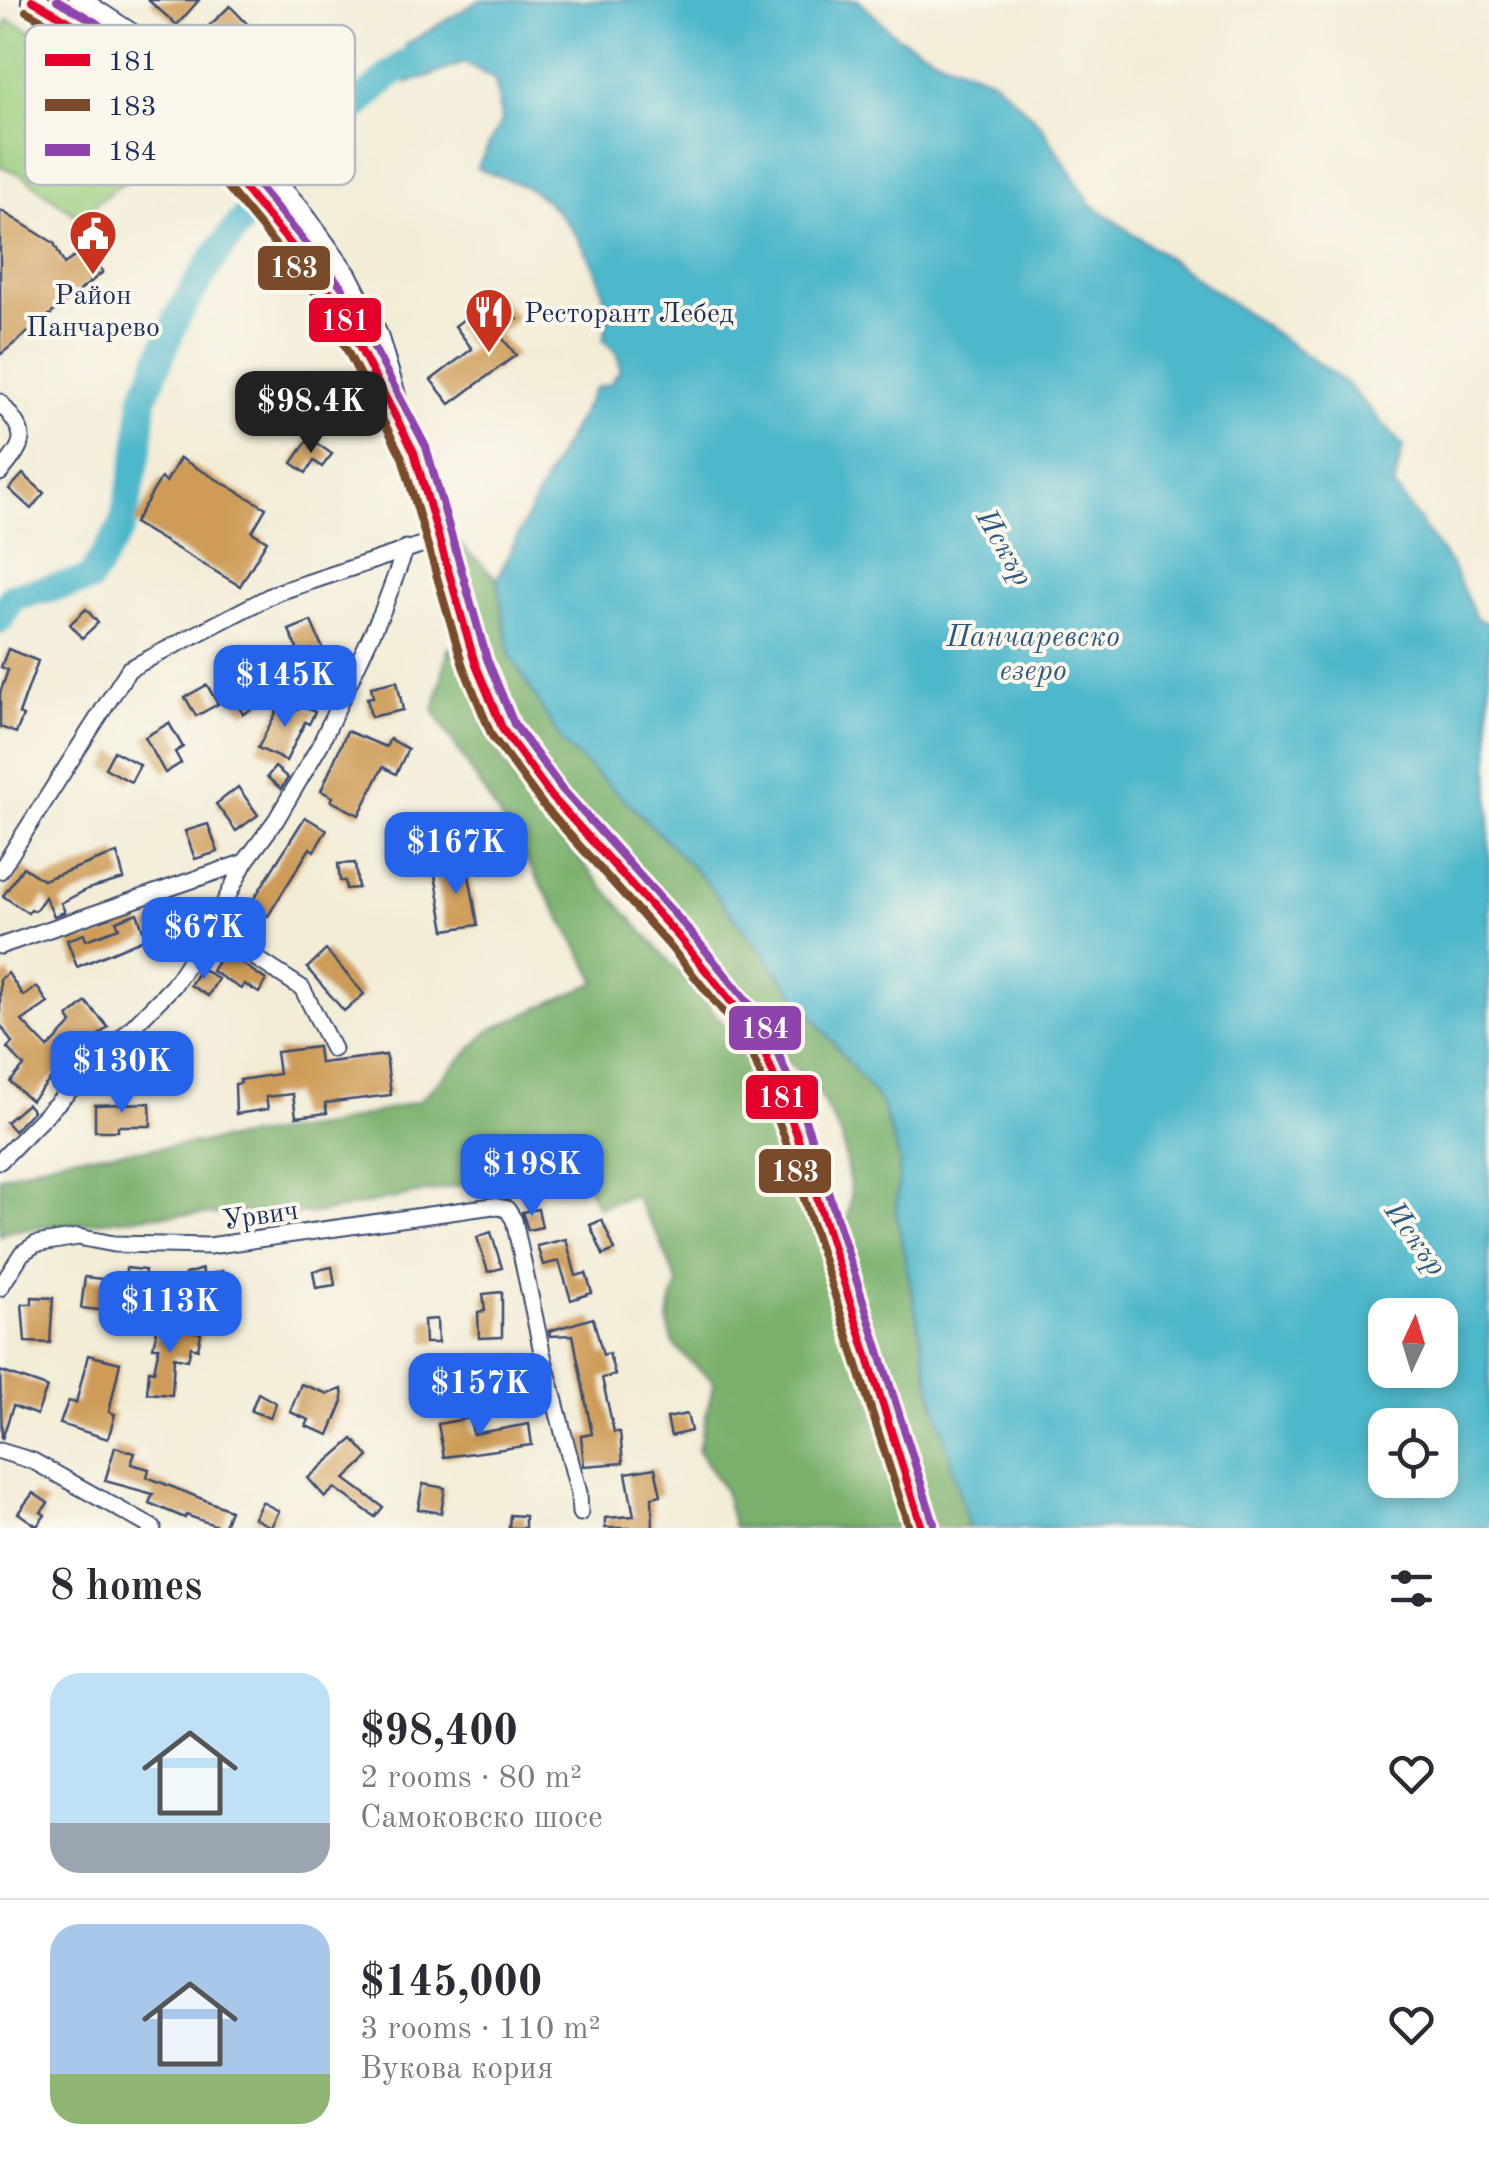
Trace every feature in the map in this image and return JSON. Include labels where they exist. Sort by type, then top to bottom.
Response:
[{"type":"main road","points":[[32,0],[75,25]]},
{"type":"main road","points":[[79,0],[116,25]]},
{"type":"main road","points":[[242,185],[331,294],[414,452]]},
{"type":"main road","points":[[278,185],[347,276],[377,335],[475,663],[502,730],[552,796],[678,936],[745,1019],[766,1056],[796,1132],[922,1528]]},
{"type":"street","points":[[0,402],[24,437],[20,449],[0,473]]},
{"type":"street","points":[[0,871],[129,669],[276,593],[439,539]]},
{"type":"street","points":[[0,1161],[173,986],[211,929],[245,862],[276,820],[320,745],[382,612],[406,548]]},
{"type":"street","points":[[0,946],[245,862]]},
{"type":"street","points":[[211,929],[302,988],[333,1049]]},
{"type":"street","name":"Урвич","points":[[0,1288],[22,1253],[36,1244],[78,1237],[114,1244],[209,1246],[493,1206],[507,1208],[514,1220],[542,1352],[579,1493],[580,1513]]},
{"type":"street","points":[[0,1451],[33,1461],[153,1528]]},
{"type":"green space","points":[[8,20],[25,28],[25,177],[0,166],[0,37]]},
{"type":"green space","points":[[35,185],[120,185],[78,217]]},
{"type":"green space","points":[[451,536],[497,579],[510,654],[563,744],[703,878],[881,1103],[900,1160],[896,1213],[932,1392],[969,1528],[927,1528],[842,1264],[851,1192],[842,1138],[815,1086],[774,1049],[751,1014],[529,754],[482,657]]},
{"type":"green space","points":[[449,647],[470,675],[483,728],[526,799],[747,1050],[803,1184],[911,1528],[734,1528],[724,1489],[698,1451],[714,1382],[673,1341],[669,1318],[678,1284],[658,1236],[634,1195],[598,1207],[574,1163],[319,1213],[160,1215],[8,1231],[0,1236],[0,1177],[66,1157],[326,1126],[419,1101],[490,1030],[597,982],[434,711]]},
{"type":"water","name":"Панчаревско езеро","points":[[480,0],[858,0],[896,36],[942,60],[993,79],[1040,124],[1091,204],[1347,384],[1403,446],[1394,486],[1453,568],[1477,620],[1489,623],[1489,1528],[969,1528],[932,1392],[896,1213],[900,1160],[881,1103],[703,878],[563,744],[510,654],[497,579],[595,388],[610,384],[620,370],[618,354],[603,340],[606,321],[598,277],[575,234],[544,199],[528,188],[477,168],[502,119],[495,80],[465,63],[408,83],[392,73],[407,44]]},
{"type":"building","points":[[148,0],[199,0],[177,25]]},
{"type":"building","points":[[230,6],[248,25],[210,25]]},
{"type":"building","points":[[0,210],[54,243],[64,264],[85,250],[103,272],[0,355]]},
{"type":"building","points":[[498,293],[518,319],[499,334],[516,355],[450,404],[431,380],[472,349],[455,326]]},
{"type":"building","points":[[309,438],[332,454],[322,467],[314,461],[306,473],[292,463]]},
{"type":"building","points":[[180,458],[266,508],[252,532],[267,541],[240,586],[134,523],[161,478],[166,482]]},
{"type":"building","points":[[23,474],[44,493],[31,509],[9,489]]},
{"type":"building","points":[[86,609],[98,623],[82,638],[70,624]]},
{"type":"building","points":[[311,621],[323,649],[301,658],[289,630]]},
{"type":"building","points":[[8,649],[38,661],[16,733],[0,727],[0,693],[8,670],[1,667]]},
{"type":"building","points":[[269,672],[281,692],[243,714],[231,694]]},
{"type":"building","points":[[397,681],[403,710],[371,717],[367,698],[373,697],[371,687]]},
{"type":"building","points":[[207,685],[218,704],[196,716],[185,697]]},
{"type":"building","points":[[284,697],[293,712],[302,706],[315,712],[309,724],[305,722],[286,761],[258,748]]},
{"type":"building","points":[[169,723],[183,747],[175,752],[181,763],[165,773],[145,737]]},
{"type":"building","points":[[347,731],[386,747],[390,739],[408,749],[396,774],[383,767],[359,815],[331,801],[333,797],[321,791]]},
{"type":"building","points":[[114,751],[140,765],[131,782],[105,768]]},
{"type":"building","points":[[275,767],[288,778],[281,789],[267,777]]},
{"type":"building","points":[[238,787],[258,815],[236,831],[216,804]]},
{"type":"building","points":[[305,817],[327,830],[314,851],[310,848],[268,916],[265,914],[244,937],[226,925],[235,909],[243,916]]},
{"type":"building","points":[[208,824],[218,852],[195,859],[185,831]]},
{"type":"building","points":[[117,853],[124,879],[88,889],[61,903],[65,912],[54,916],[45,897],[35,911],[31,909],[28,913],[3,896],[23,867],[43,880]]},
{"type":"building","points":[[355,863],[358,888],[346,889],[345,881],[340,881],[338,864]]},
{"type":"building","points":[[467,864],[478,925],[445,930],[434,869]]},
{"type":"building","points":[[157,912],[186,930],[173,950],[146,930]]},
{"type":"building","points":[[137,913],[146,938],[77,967],[67,940],[84,934],[86,940],[119,928],[116,921]]},
{"type":"building","points":[[326,950],[364,994],[344,1011],[307,968]]},
{"type":"building","points":[[224,951],[266,980],[259,993],[244,984],[241,989],[212,971]]},
{"type":"building","points":[[201,968],[218,979],[208,996],[190,985]]},
{"type":"building","points":[[8,973],[23,996],[37,987],[48,1003],[22,1021],[48,1048],[72,1023],[68,1017],[86,1002],[108,1027],[61,1068],[31,1101],[10,1082],[24,1066],[7,1048],[12,1043],[0,1024],[0,979]]},
{"type":"building","points":[[159,1032],[179,1049],[162,1068],[146,1053]]},
{"type":"building","points":[[318,1047],[320,1063],[386,1055],[391,1095],[325,1103],[327,1113],[296,1117],[293,1094],[266,1097],[268,1109],[236,1114],[235,1084],[279,1074],[276,1052]]},
{"type":"building","points":[[150,1103],[151,1126],[95,1131],[95,1105]]},
{"type":"building","points":[[27,1104],[33,1111],[14,1131],[6,1122]]},
{"type":"building","points":[[538,1209],[542,1227],[528,1230],[522,1212]]},
{"type":"building","points":[[602,1220],[615,1250],[603,1255],[590,1225]]},
{"type":"building","points":[[491,1232],[502,1268],[488,1272],[477,1237]]},
{"type":"building","points":[[566,1239],[576,1276],[586,1273],[592,1293],[571,1300],[559,1261],[543,1265],[537,1246]]},
{"type":"building","points":[[332,1267],[335,1285],[316,1288],[313,1271]]},
{"type":"building","points":[[126,1268],[145,1270],[143,1287],[124,1285]]},
{"type":"building","points":[[202,1269],[204,1276],[222,1271],[225,1284],[191,1297],[185,1274]]},
{"type":"building","points":[[85,1277],[120,1281],[116,1312],[81,1308]]},
{"type":"building","points":[[502,1292],[502,1337],[479,1338],[478,1312],[485,1311],[483,1294]]},
{"type":"building","points":[[32,1297],[53,1298],[50,1343],[25,1342],[22,1304],[32,1304]]},
{"type":"building","points":[[593,1318],[603,1355],[609,1353],[615,1375],[602,1378],[614,1432],[620,1432],[623,1463],[584,1466],[581,1436],[592,1434],[573,1335],[550,1336],[549,1331]]},
{"type":"building","points":[[437,1319],[438,1343],[425,1343],[424,1320]]},
{"type":"building","points":[[158,1324],[201,1333],[198,1349],[191,1347],[188,1360],[174,1357],[172,1395],[147,1393],[149,1370],[154,1371],[159,1347],[153,1347]]},
{"type":"building","points":[[521,1353],[530,1381],[507,1388],[499,1360]]},
{"type":"building","points":[[88,1355],[120,1363],[109,1412],[115,1414],[108,1439],[60,1424],[68,1401],[76,1403]]},
{"type":"building","points":[[0,1371],[47,1387],[37,1415],[13,1406],[2,1439]]},
{"type":"building","points":[[301,1384],[328,1394],[342,1389],[343,1401],[329,1435],[306,1426],[309,1420],[290,1412]]},
{"type":"building","points":[[258,1393],[276,1403],[270,1418],[251,1411]]},
{"type":"building","points":[[687,1414],[691,1431],[671,1436],[667,1418]]},
{"type":"building","points":[[470,1418],[473,1434],[529,1424],[532,1445],[444,1457],[438,1424]]},
{"type":"building","points":[[353,1439],[369,1457],[345,1479],[383,1507],[375,1517],[335,1488],[325,1497],[308,1478]]},
{"type":"building","points":[[115,1447],[135,1453],[131,1464],[149,1469],[147,1477],[230,1510],[223,1528],[149,1503],[153,1494],[105,1481]]},
{"type":"building","points":[[655,1468],[661,1495],[652,1497],[653,1528],[605,1528],[605,1518],[634,1516],[626,1473]]},
{"type":"building","points":[[423,1484],[445,1488],[441,1513],[418,1509]]},
{"type":"building","points":[[33,1493],[48,1503],[37,1526],[18,1513]]},
{"type":"building","points":[[262,1502],[279,1511],[271,1527],[254,1518]]},
{"type":"building","points":[[510,1515],[525,1516],[525,1528],[509,1528]]},
{"type":"waterway","points":[[355,107],[421,53]]},
{"type":"waterway","points":[[0,620],[13,596],[89,580],[122,527],[139,448],[143,399],[178,315],[214,257],[271,185]]},
{"type":"transit line","name":"181","points":[[32,0],[75,25]]},
{"type":"transit line","name":"184","points":[[57,0],[99,25]]},
{"type":"transit line","name":"183","points":[[26,11],[50,25]]},
{"type":"transit line","name":"183","points":[[226,185],[321,300],[402,457],[463,666],[492,736],[543,805],[668,944],[735,1026],[755,1061],[784,1136],[909,1528]]},
{"type":"transit line","name":"181","points":[[241,185],[331,293],[414,452],[475,663],[503,730],[552,797],[678,936],[745,1019],[766,1056],[796,1132],[922,1528]]},
{"type":"transit line","name":"184","points":[[258,185],[342,287],[426,447],[487,659],[514,724],[562,789],[687,928],[755,1011],[777,1050],[808,1128],[934,1524]]},
{"type":"place","name":"Район Панчарево","points":[[93,276]]},
{"type":"place","name":"Ресторант Лебед","points":[[489,354]]},
{"type":"water label","name":"Искър","points":[[1005,547]]},
{"type":"water label","name":"Искър","points":[[1416,1238]]}]
